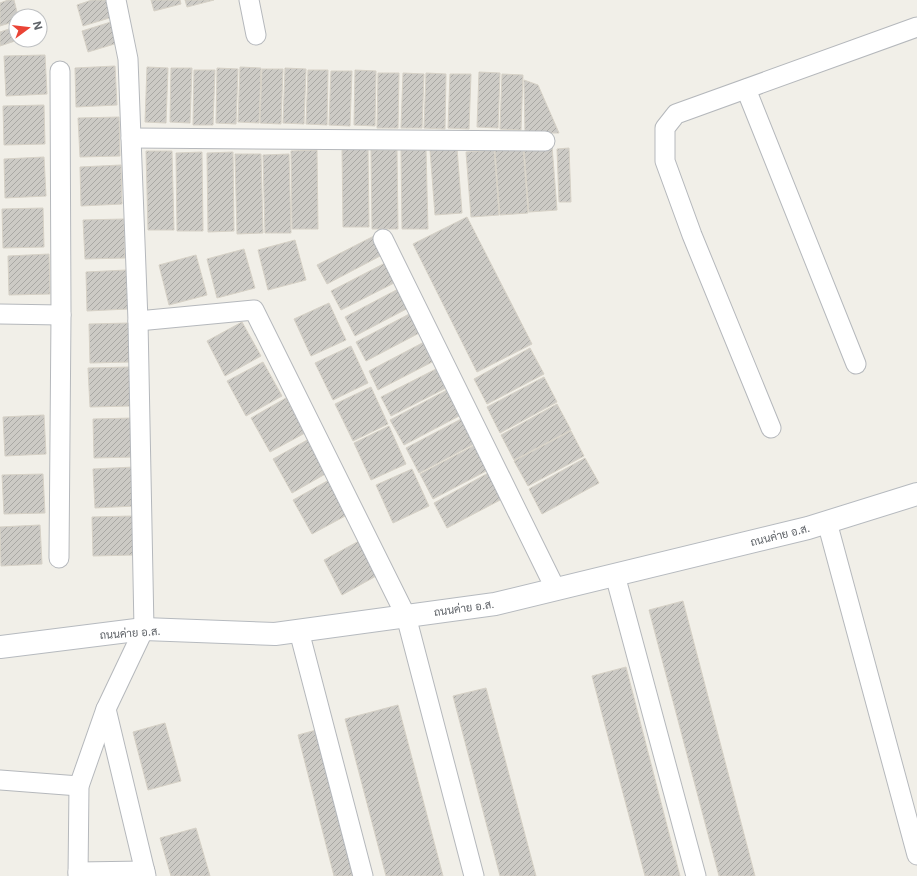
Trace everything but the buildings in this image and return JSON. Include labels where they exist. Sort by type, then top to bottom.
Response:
[{"type":"street","points":[[106,709],[146,873],[78,874],[79,786],[106,709],[144,629],[138,322],[128,59],[116,0]]},
{"type":"street","points":[[249,0],[256,35]]},
{"type":"street","points":[[771,428],[692,235],[665,161],[665,128],[676,114],[917,27]]},
{"type":"street","points":[[59,558],[61,315],[60,72]]},
{"type":"street","points":[[746,89],[856,364]]},
{"type":"street","points":[[131,138],[545,140]]},
{"type":"street","points":[[383,239],[556,590]]},
{"type":"street","points":[[138,322],[254,310],[406,616],[474,876]]},
{"type":"street","points":[[0,314],[61,315]]},
{"type":"street","name":"ถนนค่าย อ.ส.","points":[[0,647],[144,629],[275,634],[495,604],[826,522],[917,494]]},
{"type":"street","points":[[826,522],[917,855]]},
{"type":"street","points":[[615,575],[696,876]]},
{"type":"street","points":[[299,631],[363,876]]},
{"type":"street","points":[[0,780],[79,786]]}]
